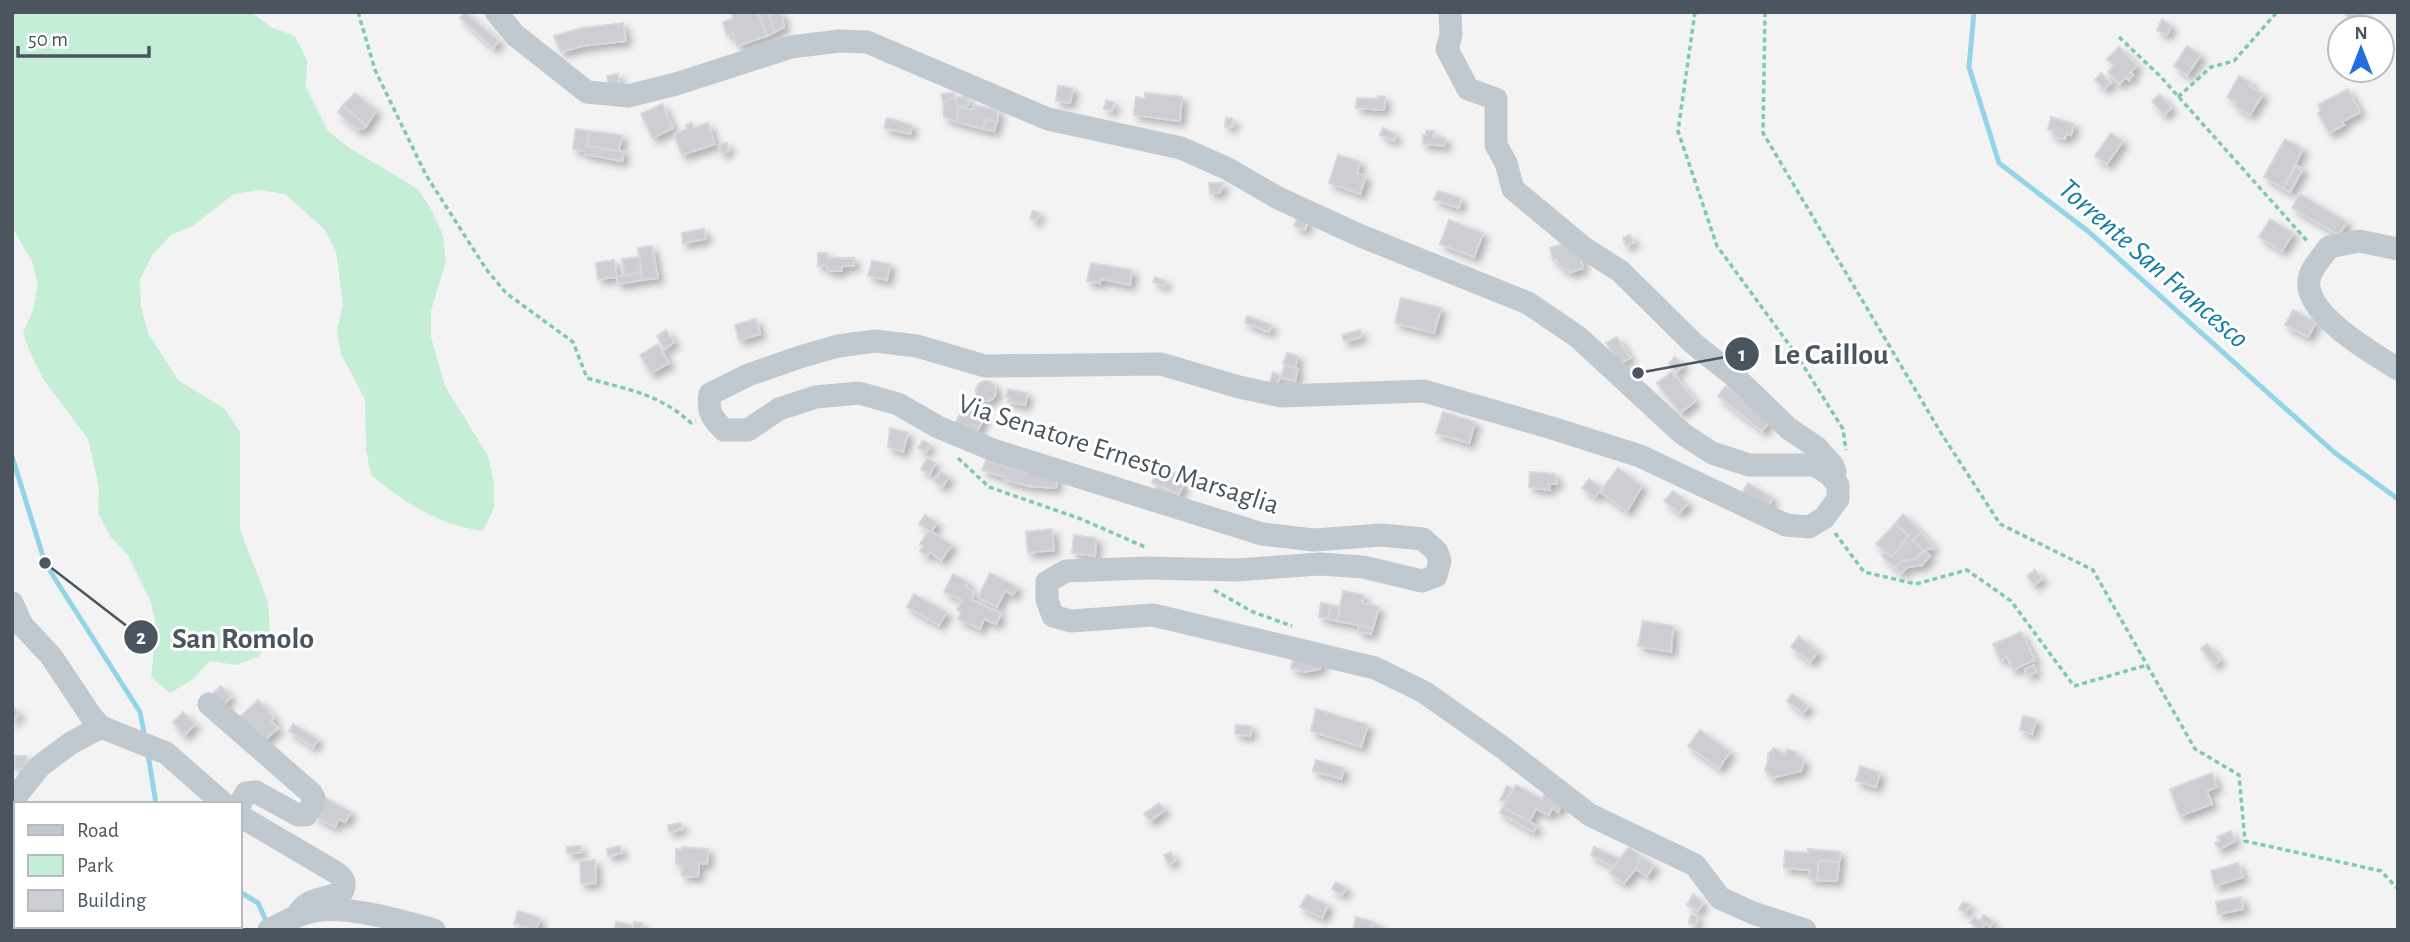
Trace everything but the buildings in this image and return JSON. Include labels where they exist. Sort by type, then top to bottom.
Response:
[{"type":"street","points":[[496,12],[515,35],[587,92],[628,96],[676,84],[792,47],[839,41],[867,42],[1048,119],[1181,148],[1228,169],[1278,198],[1361,236],[1528,303],[1578,337],[1683,434],[1712,453],[1749,465],[1815,465],[1830,475],[1838,485]]},
{"type":"street","points":[[1450,12],[1451,35],[1447,49],[1468,89],[1496,99],[1496,145],[1506,163],[1513,189],[1584,248],[1620,271],[1694,344],[1733,375],[1788,428],[1816,447],[1833,466],[1838,485],[1838,499],[1824,518]]},
{"type":"street","points":[[2398,249],[2359,241],[2329,247],[2309,276],[2309,294],[2321,312],[2358,344],[2398,369]]},
{"type":"street","name":"Via Senatore Ernesto Marsaglia","points":[[1805,930],[1753,913],[1720,898],[1695,865],[1590,815],[1502,747],[1424,692],[1375,667],[1153,615],[1071,621],[1053,617],[1047,600],[1047,582],[1066,571],[1152,568],[1236,570],[1320,564],[1363,568],[1422,581],[1436,576],[1440,561],[1437,552],[1423,539],[1381,535],[1314,540],[1262,534],[993,450],[938,427],[898,404],[859,393],[816,397],[779,409],[748,430],[724,430],[711,417],[708,408],[710,394],[748,375],[838,346],[875,341],[916,346],[985,366],[1161,364],[1239,387],[1282,396],[1424,391],[1640,456],[1786,525],[1809,527],[1824,518]]},
{"type":"street","points":[[12,603],[22,625],[51,656],[101,727],[166,753],[222,802]]},
{"type":"street","points":[[209,704],[314,798],[313,805],[306,814],[298,815],[256,792],[246,793],[241,802]]},
{"type":"street","points":[[12,801],[40,765],[71,743],[101,727]]},
{"type":"street","points":[[242,817],[344,880],[342,892],[308,902],[301,907],[297,916]]},
{"type":"street","points":[[269,930],[297,916],[333,909],[393,918],[434,930]]},
{"type":"path","points":[[358,12],[375,70],[426,175],[486,269],[506,293],[573,342],[587,378],[648,394],[678,411],[691,423],[711,417]]},
{"type":"path","points":[[1695,12],[1678,131],[1717,246],[1796,354],[1843,429],[1847,454]]},
{"type":"path","points":[[1765,12],[1763,133],[1941,433],[2000,524],[2093,570],[2195,749],[2239,775],[2245,842],[2381,872],[2398,888]]},
{"type":"path","points":[[2178,97],[2211,67],[2234,61],[2277,12]]},
{"type":"path","points":[[2119,37],[2178,97],[2322,258]]},
{"type":"path","points":[[950,452],[989,486],[1081,519],[1161,555],[1152,568]]},
{"type":"path","points":[[1824,518],[1864,572],[1916,584],[1967,570],[2011,601],[2074,686],[2147,666]]},
{"type":"path","points":[[1208,586],[1253,612],[1301,629]]},
{"type":"green space","points":[[12,12],[251,12],[271,27],[295,36],[307,60],[306,87],[328,131],[348,147],[418,189],[443,235],[446,261],[431,311],[431,337],[445,386],[488,456],[494,482],[494,508],[483,531],[452,524],[423,511],[371,475],[366,450],[365,399],[341,354],[337,330],[343,305],[336,251],[324,229],[285,194],[260,190],[234,194],[194,225],[171,235],[152,255],[140,280],[141,307],[148,333],[178,380],[225,409],[240,432],[240,529],[268,602],[270,630],[260,656],[236,665],[210,661],[192,680],[170,693],[151,677],[156,627],[151,602],[128,555],[110,536],[98,513],[99,488],[88,439],[44,380],[23,333],[33,310],[38,285],[32,261],[12,227]]},
{"type":"waterway","name":"Torrente San Francesco","points":[[1974,12],[1969,67],[1999,163],[2089,232],[2335,453],[2398,499]]},
{"type":"waterway","points":[[12,456],[45,563],[140,712],[145,738]]},
{"type":"waterway","points":[[148,754],[156,802]]},
{"type":"waterway","points":[[242,893],[258,903],[268,925]]},
{"type":"place","name":"Le Caillou","points":[[1638,373]]},
{"type":"place","name":"San Romolo","points":[[45,563]]}]
